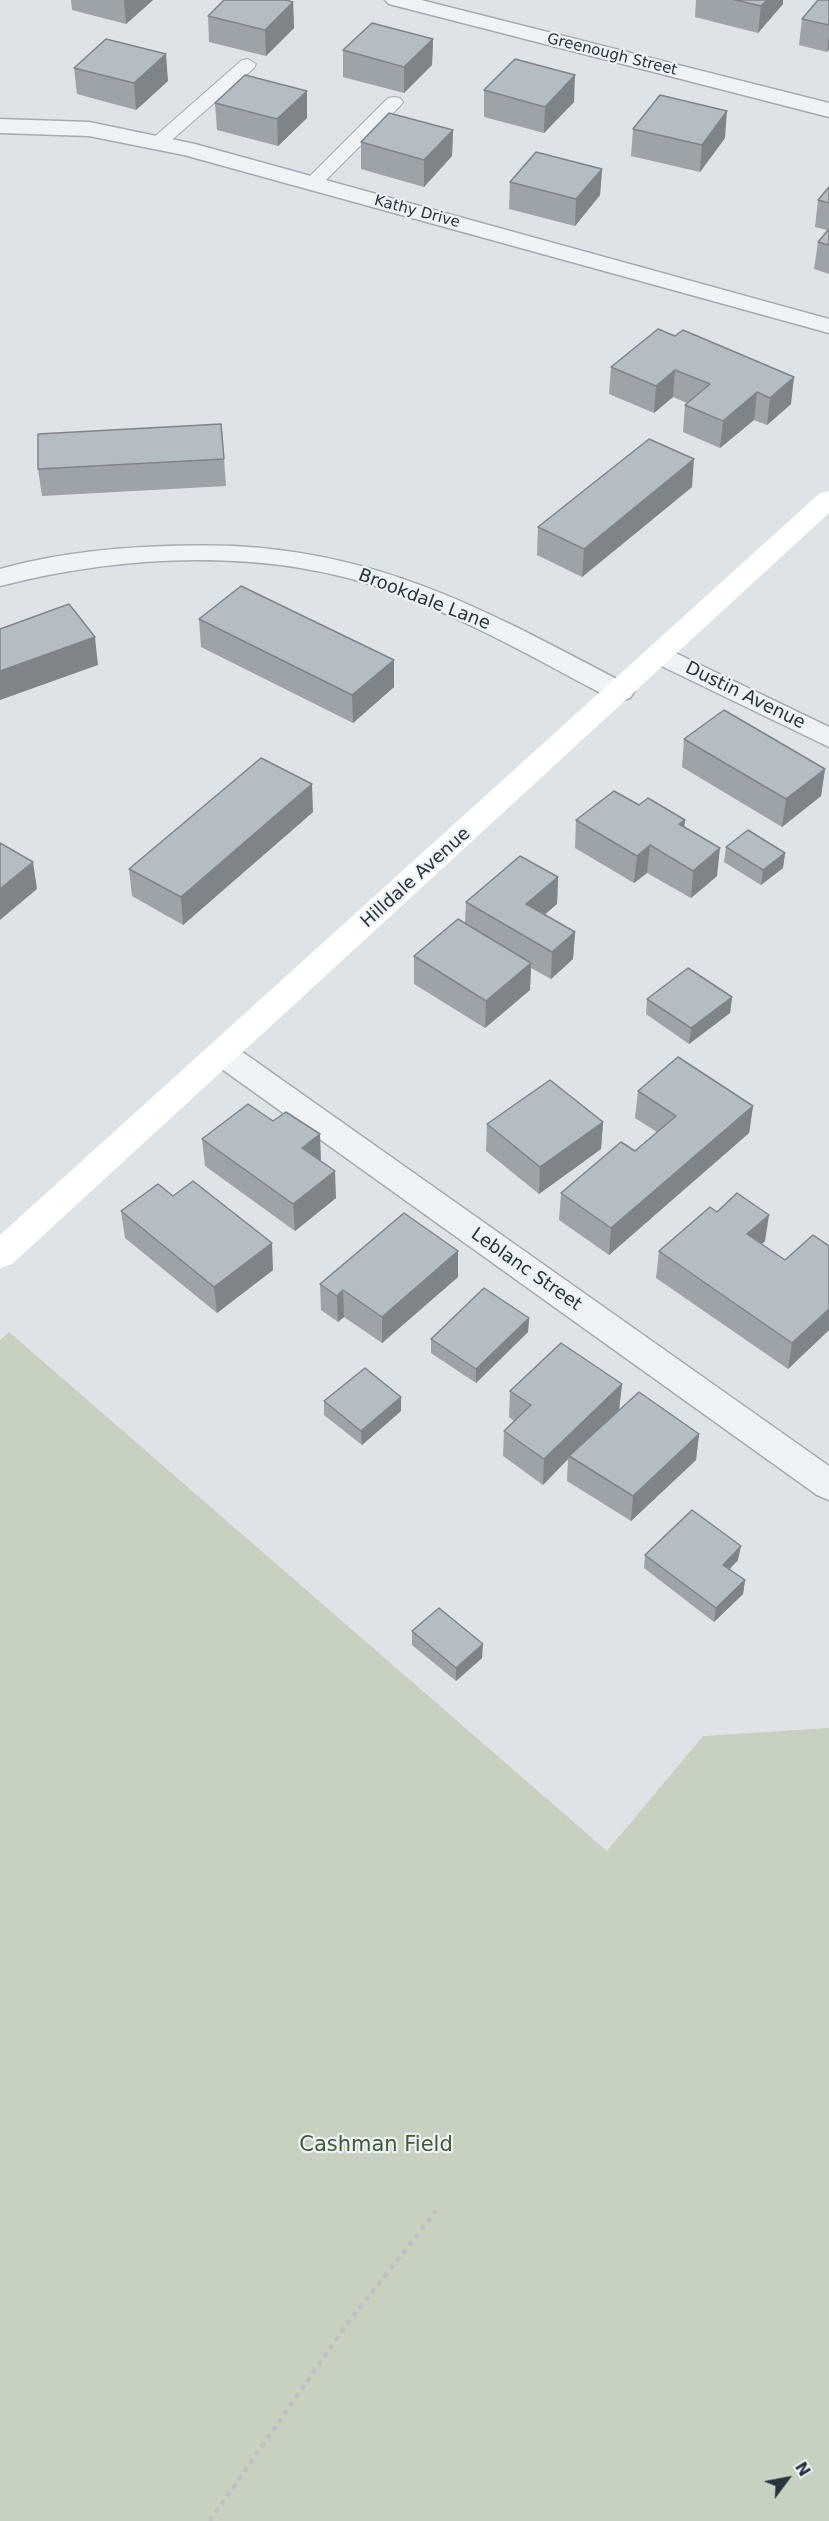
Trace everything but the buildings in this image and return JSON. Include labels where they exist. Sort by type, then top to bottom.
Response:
[{"type":"main road","name":"Hilldale Avenue","points":[[0,1255],[661,655],[829,499]]},
{"type":"street","name":"Greenough Street","points":[[396,0],[829,110]]},
{"type":"street","name":"Kathy Drive","points":[[0,126],[89,129],[159,142],[829,326]]},
{"type":"street","name":"Brookdale Lane","points":[[0,578],[71,561],[181,553],[236,554],[320,563],[366,575],[454,609],[620,692]]},
{"type":"street","name":"Dustin Avenue","points":[[661,655],[829,738]]},
{"type":"street","name":"Leblanc Street","points":[[223,1054],[829,1485]]},
{"type":"lane","points":[[159,142],[248,64]]},
{"type":"lane","points":[[312,184],[394,102]]},
{"type":"path","points":[[210,2521],[352,2318],[394,2261],[436,2211]]},
{"type":"green space","name":"Cashman Field","points":[[9,1332],[607,1851],[703,1736],[829,1728],[829,2521],[0,2521],[0,1340]]}]
